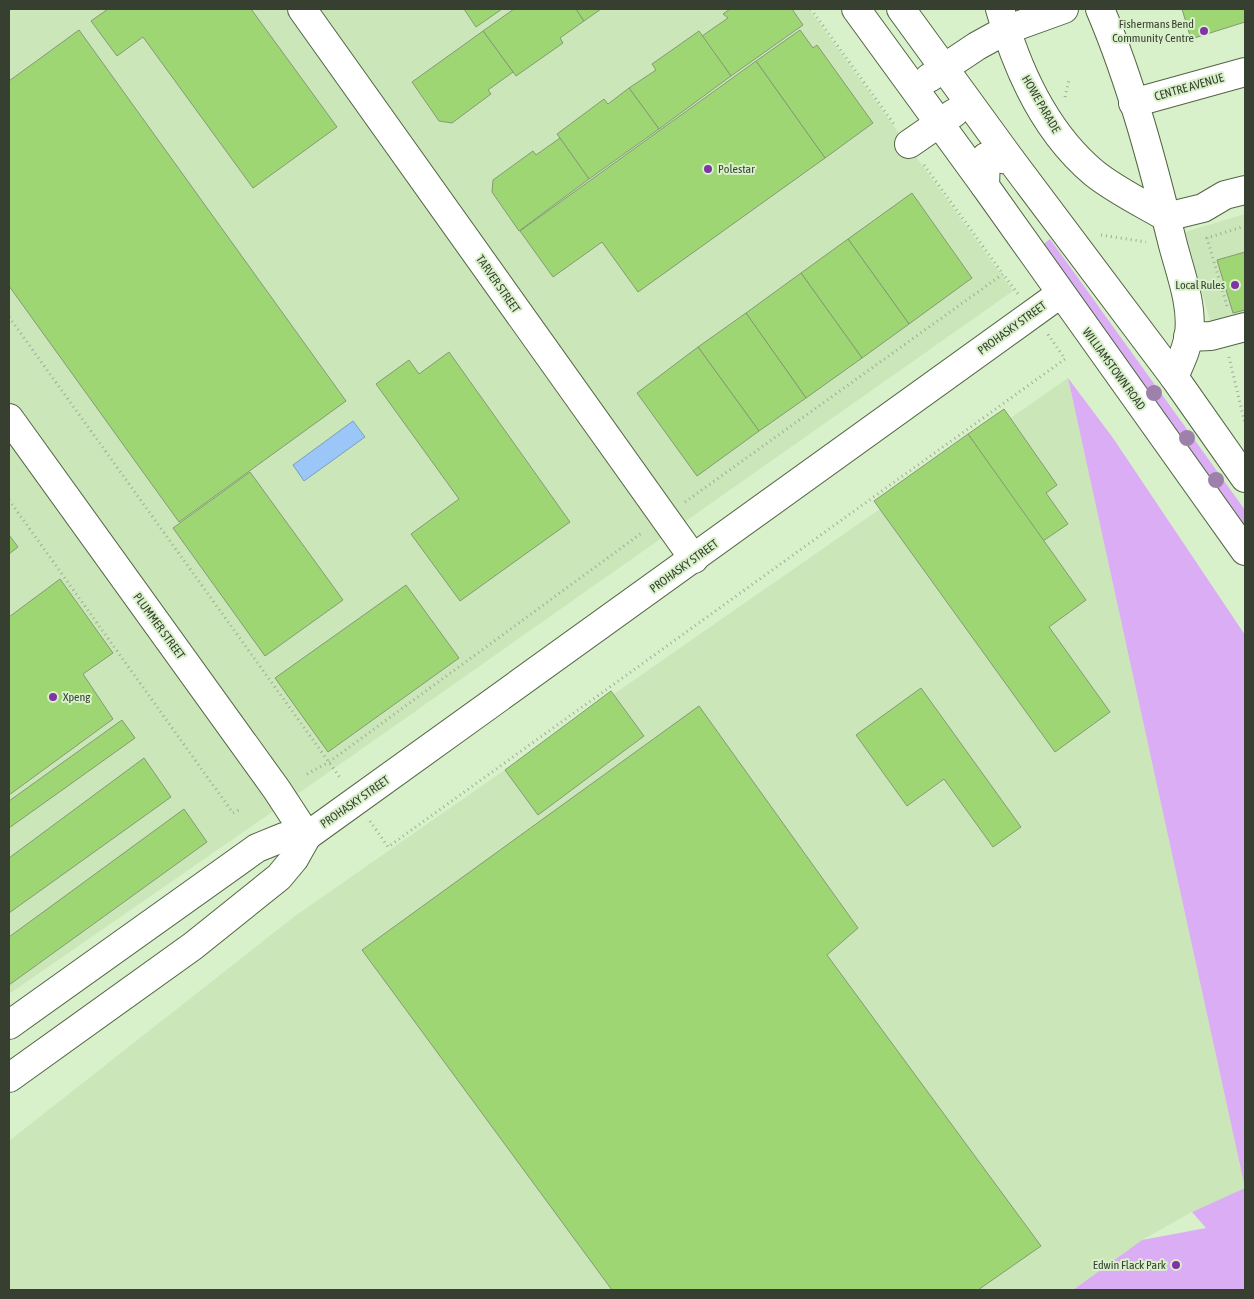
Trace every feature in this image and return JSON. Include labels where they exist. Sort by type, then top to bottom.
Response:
[{"type":"main road","name":"TARVER STREET","points":[[302,9],[694,559]]},
{"type":"main road","name":"WILLIAMSTOWN ROAD","points":[[856,9],[946,118],[984,186],[1245,551]]},
{"type":"main road","points":[[878,9],[937,73],[946,118],[998,159]]},
{"type":"main road","points":[[901,9],[937,73],[998,159],[1174,377],[1245,478]]},
{"type":"main road","points":[[937,73],[977,46],[1003,19],[1064,9]]},
{"type":"main road","points":[[1100,9],[1133,103],[1166,217],[1186,296],[1189,317],[1188,338],[1174,377]]},
{"type":"main road","name":"HOWE PARADE","points":[[1003,19],[1015,56],[1036,100],[1055,132],[1095,174],[1166,217]]},
{"type":"main road","name":"CENTRE AVENUE","points":[[1133,103],[1245,72]]},
{"type":"main road","points":[[909,144],[946,118]]},
{"type":"main road","points":[[984,186],[998,159]]},
{"type":"main road","points":[[1166,217],[1203,208],[1226,195],[1245,190]]},
{"type":"main road","name":"PROHASKY STREET","points":[[9,1078],[193,946],[279,878],[294,859],[307,836],[1060,294]]},
{"type":"main road","points":[[1188,338],[1212,336],[1245,327]]},
{"type":"main road","name":"PLUMMER STREET","points":[[9,418],[277,790],[307,836]]},
{"type":"main road","name":"PROHASKY STREET","points":[[9,1025],[257,848],[284,837],[307,836]]},
{"type":"path","points":[[9,317],[388,847],[1065,358],[811,9]]},
{"type":"path","points":[[307,774],[329,762],[664,517],[1003,274]]},
{"type":"path","points":[[9,500],[233,813],[241,809]]},
{"type":"shaded area","points":[[9,9],[809,9],[1013,291],[265,817],[9,994]]},
{"type":"shaded area","points":[[1245,214],[1245,322],[1213,331],[1185,232]]},
{"type":"shaded area","points":[[1050,239],[1245,510],[1245,528],[1041,246]]},
{"type":"shaded area","points":[[1068,378],[1245,1188],[1192,1212],[1142,1240],[1073,1290],[9,1290],[9,1141],[295,916]]},
{"type":"shaded area","points":[[1068,378],[1113,438],[1245,635],[1245,1188]]},
{"type":"shaded area","name":"Edwin Flack Park","points":[[1245,1188],[1245,1290],[1073,1290],[1142,1240],[1206,1228],[1192,1212]]},
{"type":"water","points":[[353,421],[365,437],[304,481],[293,465]]},
{"type":"building","points":[[108,9],[251,9],[337,127],[253,188],[143,37],[117,56],[91,21]]},
{"type":"building","points":[[464,9],[502,9],[476,27]]},
{"type":"building","points":[[514,9],[576,9],[584,21],[560,38],[563,43],[516,76],[483,31]]},
{"type":"building","points":[[576,9],[601,9],[584,21]]},
{"type":"building","points":[[730,9],[792,9],[803,25],[731,76],[702,36],[728,18],[723,14]]},
{"type":"building","name":"Fishermans Bend Community Centre","points":[[1182,9],[1245,9],[1245,22],[1191,39]]},
{"type":"building","points":[[79,30],[346,401],[179,522],[9,286],[9,81]]},
{"type":"building","points":[[800,30],[813,48],[817,45],[873,123],[825,158],[756,61]]},
{"type":"building","points":[[483,31],[513,72],[488,90],[491,94],[452,123],[439,121],[412,82]]},
{"type":"building","points":[[699,31],[731,76],[659,129],[629,88],[656,70],[652,64]]},
{"type":"building","name":"Polestar","points":[[756,61],[825,158],[638,292],[602,242],[553,277],[520,231]]},
{"type":"building","points":[[629,88],[659,129],[589,179],[557,134],[604,99],[608,104]]},
{"type":"building","points":[[560,138],[589,179],[519,231],[492,192],[493,180],[533,151],[536,155]]},
{"type":"building","points":[[912,193],[972,278],[909,324],[848,239]]},
{"type":"building","points":[[848,239],[909,324],[862,358],[801,273]]},
{"type":"building","name":"Local Rules","points":[[1245,252],[1245,310],[1233,313],[1217,260]]},
{"type":"building","points":[[801,273],[862,358],[806,398],[746,313]]},
{"type":"building","points":[[746,313],[806,398],[759,431],[698,347]]},
{"type":"building","points":[[698,347],[759,431],[697,476],[637,393]]},
{"type":"building","points":[[449,352],[570,522],[460,601],[411,534],[459,499],[376,384],[409,360],[419,374]]},
{"type":"building","points":[[1004,409],[1057,485],[1046,493],[1068,524],[1043,541],[968,434]]},
{"type":"building","points":[[968,434],[1086,600],[1049,627],[1110,712],[1055,752],[874,501]]},
{"type":"building","points":[[250,472],[343,600],[265,656],[173,528]]},
{"type":"building","points":[[9,535],[18,547],[9,554]]},
{"type":"building","name":"Xpeng","points":[[60,579],[113,653],[83,674],[113,719],[9,795],[9,617]]},
{"type":"building","points":[[406,585],[459,658],[328,752],[275,678]]},
{"type":"building","points":[[921,688],[1021,827],[993,847],[944,779],[907,806],[856,735]]},
{"type":"building","points":[[611,691],[644,736],[538,815],[505,770]]},
{"type":"building","points":[[699,706],[858,928],[827,955],[1041,1246],[978,1290],[612,1290],[362,950]]},
{"type":"building","points":[[122,720],[135,738],[9,828],[9,801]]},
{"type":"building","points":[[144,758],[171,797],[9,913],[9,858]]},
{"type":"building","points":[[184,809],[207,842],[9,985],[9,937]]},
{"type":"place","name":"Fishermans Bend Community Centre","points":[[1204,31]]},
{"type":"place","name":"Polestar","points":[[708,169]]},
{"type":"place","name":"Local Rules","points":[[1235,285]]},
{"type":"place","name":"Xpeng","points":[[53,697]]},
{"type":"place","name":"Edwin Flack Park","points":[[1176,1265]]}]
